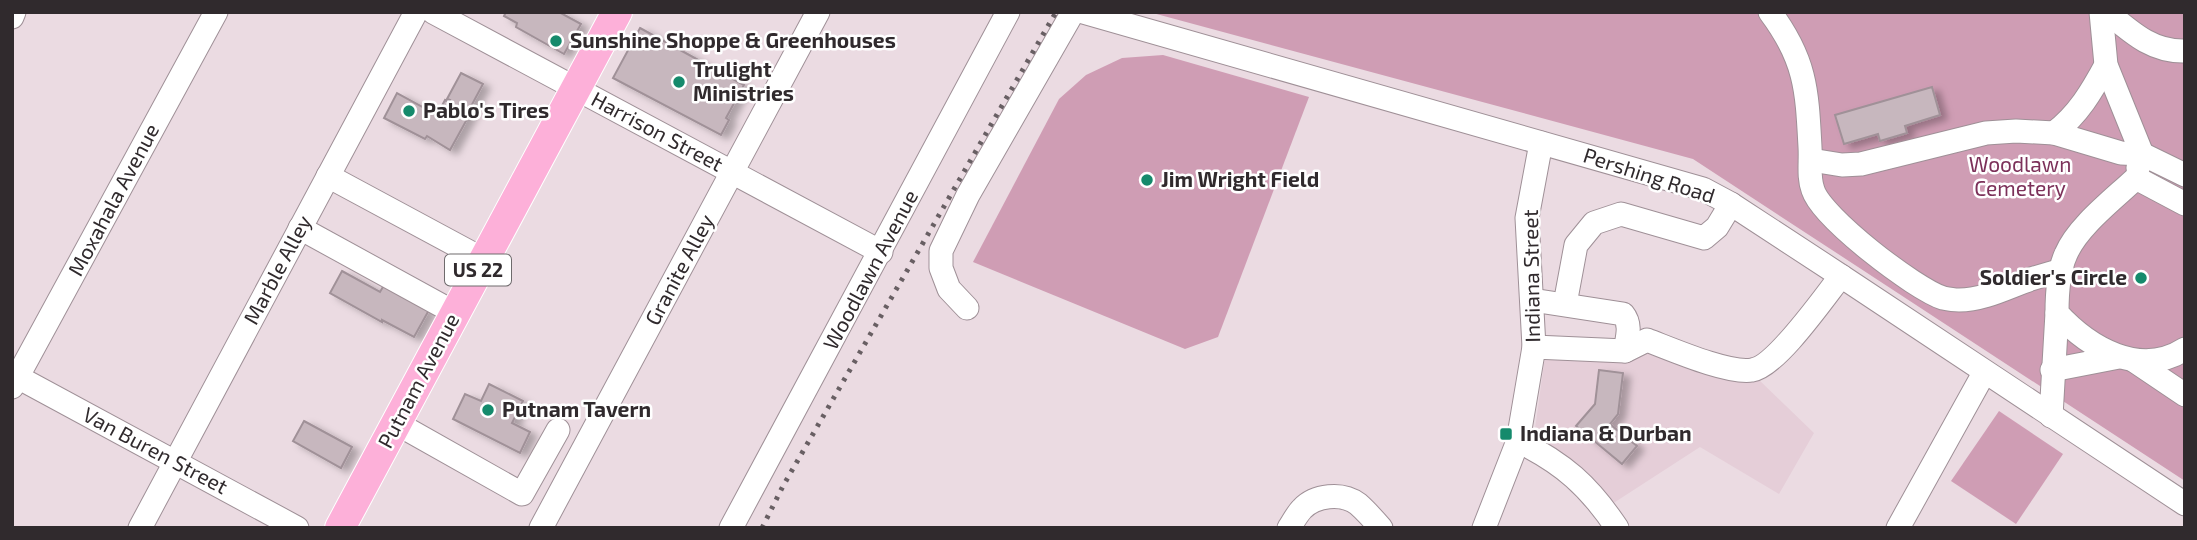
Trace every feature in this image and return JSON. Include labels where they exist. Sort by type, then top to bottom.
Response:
[{"type":"main road","name":"Putnam Avenue","points":[[340,528],[617,12]]},
{"type":"street","name":"Moxahala Avenue","points":[[14,380],[216,12]]},
{"type":"street","name":"Marble Alley","points":[[140,528],[416,12]]},
{"type":"street","name":"Harrison Street","points":[[433,12],[881,252]]},
{"type":"street","name":"Granite Alley","points":[[541,528],[818,12]]},
{"type":"street","name":"Woodlawn Avenue","points":[[731,528],[1008,12]]},
{"type":"street","points":[[967,308],[949,289],[941,268],[941,251],[968,195],[1073,12]]},
{"type":"street","name":"Pershing Road","points":[[1083,12],[1703,189],[1841,275],[1984,373],[2185,504]]},
{"type":"street","points":[[2051,416],[2057,292],[2065,254],[2077,237],[2136,178],[2142,154],[2106,65],[2101,12]]},
{"type":"street","points":[[2107,12],[2154,47],[2185,51]]},
{"type":"street","points":[[1778,15],[1791,42],[1805,83],[1809,108],[1812,190],[1820,204],[1835,220],[1904,276],[1944,298],[1961,300],[1991,294],[2062,270]]},
{"type":"street","points":[[2054,133],[2070,122],[2081,108],[2106,65]]},
{"type":"street","points":[[1811,160],[1842,165],[1861,164],[1986,133],[2016,131],[2054,133],[2121,153],[2142,154],[2185,175]]},
{"type":"street","name":"Indiana Street","points":[[1484,528],[1518,441],[1534,347],[1527,218],[1541,143]]},
{"type":"street","points":[[328,176],[484,260]]},
{"type":"street","points":[[2136,178],[2185,204]]},
{"type":"street","points":[[1565,304],[1576,245],[1594,223],[1621,214],[1704,238],[1717,227],[1731,204]]},
{"type":"street","points":[[300,228],[455,313]]},
{"type":"street","points":[[1534,347],[1625,351],[1647,340],[1727,368],[1753,370],[1769,362],[1789,341],[1841,275]]},
{"type":"street","points":[[1532,300],[1623,314],[1628,320],[1629,330],[1625,351]]},
{"type":"street","points":[[2057,313],[2073,331],[2127,359],[2185,395]]},
{"type":"street","points":[[2052,370],[2127,359],[2158,361],[2185,349]]},
{"type":"street","points":[[1898,528],[1984,373]]},
{"type":"street","name":"Van Buren Street","points":[[14,380],[297,528]]},
{"type":"street","points":[[396,423],[522,494],[558,430]]},
{"type":"street","points":[[1518,441],[1573,474],[1618,528]]},
{"type":"street","points":[[1289,528],[1302,509],[1313,501],[1327,497],[1344,498],[1357,504],[1381,528]]},
{"type":"shaded area","points":[[1548,335],[1649,346],[1755,376],[1814,433],[1779,494],[1700,447],[1612,504],[1534,436]]},
{"type":"green space","name":"Woodlawn Cemetery","points":[[1149,12],[2185,12],[2185,481],[1693,159]]},
{"type":"green space","name":"Jim Wright Field","points":[[1163,55],[1309,97],[1218,337],[1185,349],[973,262],[1059,99],[1086,75],[1122,58]]},
{"type":"green space","points":[[1999,411],[2063,454],[2016,524],[1951,481]]},
{"type":"building","name":"Sunshine Shoppe & Greenhouses","points":[[506,12],[559,12],[581,24],[564,54],[516,27],[517,23],[504,16]]},
{"type":"building","name":"Trulight Ministries","points":[[640,28],[744,85],[726,118],[729,120],[721,135],[613,78]]},
{"type":"building","name":"Pablo's Tires","points":[[461,73],[483,84],[450,150],[427,136],[425,139],[384,118],[397,93],[437,115],[445,100],[449,103],[450,100],[447,99]]},
{"type":"building","points":[[1932,87],[1940,115],[1905,126],[1907,133],[1880,141],[1878,134],[1844,144],[1835,115]]},
{"type":"building","points":[[342,271],[380,292],[384,285],[429,310],[414,337],[330,293]]},
{"type":"building","points":[[1599,370],[1623,373],[1618,414],[1610,424],[1637,446],[1622,464],[1576,426],[1595,404]]},
{"type":"building","name":"Putnam Tavern","points":[[489,384],[523,401],[512,423],[530,432],[520,453],[453,419],[465,394],[481,401]]},
{"type":"building","points":[[304,421],[352,447],[341,468],[293,441]]},
{"type":"railway","points":[[762,528],[783,486],[1056,12]]},
{"type":"place","name":"Sunshine Shoppe & Greenhouses","points":[[556,41]]},
{"type":"place","name":"Trulight Ministries","points":[[679,82]]},
{"type":"place","name":"Pablo's Tires","points":[[409,111]]},
{"type":"place","name":"Jim Wright Field","points":[[1147,180]]},
{"type":"place","name":"Soldier's Circle","points":[[2141,278]]},
{"type":"place","name":"Putnam Tavern","points":[[488,410]]},
{"type":"place","name":"Indiana & Durban","points":[[1506,434]]}]
